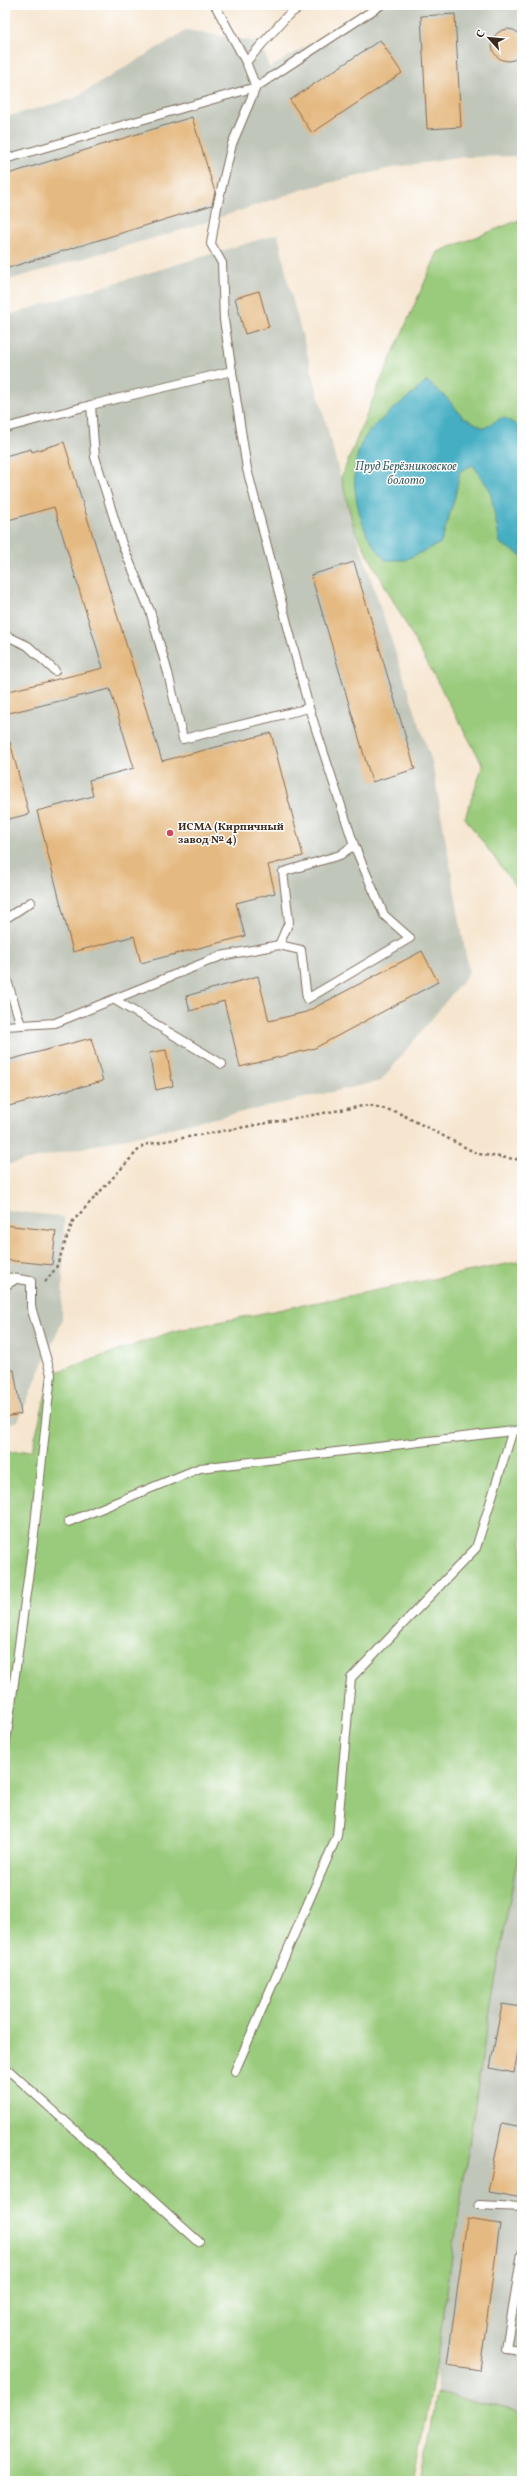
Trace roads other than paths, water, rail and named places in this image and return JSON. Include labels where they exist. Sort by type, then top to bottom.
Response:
[{"type":"lane","points":[[5,1026],[55,1023],[221,956],[279,945],[301,950],[307,999],[410,938],[384,915],[354,845],[309,708],[247,469],[224,320],[222,263],[211,244],[217,206],[232,144],[256,87],[246,62],[215,5]]},
{"type":"lane","points":[[246,62],[287,16],[303,5]]},
{"type":"lane","points":[[365,5],[372,12]]},
{"type":"lane","points":[[5,160],[256,87],[381,5]]},
{"type":"lane","points":[[5,428],[91,405],[232,372]]},
{"type":"lane","points":[[91,405],[95,457],[122,544],[150,611],[168,672],[183,739],[309,708]]},
{"type":"lane","points":[[5,635],[28,646],[55,671]]},
{"type":"lane","points":[[279,945],[289,922],[283,872],[340,855],[354,845]]},
{"type":"lane","points":[[5,919],[31,902]]},
{"type":"lane","points":[[5,974],[21,1025]]},
{"type":"lane","points":[[115,1000],[222,1064]]},
{"type":"lane","points":[[5,1277],[31,1281],[31,1307],[51,1374],[34,1534],[5,1749]]},
{"type":"lane","points":[[5,1286],[16,1279]]},
{"type":"lane","points":[[68,1522],[200,1468],[512,1433],[522,1430]]},
{"type":"lane","points":[[235,2071],[337,1836],[350,1678],[476,1548],[512,1433]]},
{"type":"lane","points":[[5,2067],[199,2242]]},
{"type":"lane","points":[[479,2205],[522,2207]]},
{"type":"lane","points":[[522,2254],[506,2349],[522,2351]]},
{"type":"water","name":"Пруд Берёзниковское болото","points":[[427,381],[447,398],[463,417],[484,428],[503,417],[517,425],[522,442],[522,556],[500,543],[490,490],[473,465],[460,471],[455,497],[441,543],[405,560],[385,560],[368,536],[358,508],[355,482],[357,456],[361,444],[368,433],[382,419]]},
{"type":"place","name":"ИСМА (Кирпичный завод № 4)","points":[[170,833]]}]
